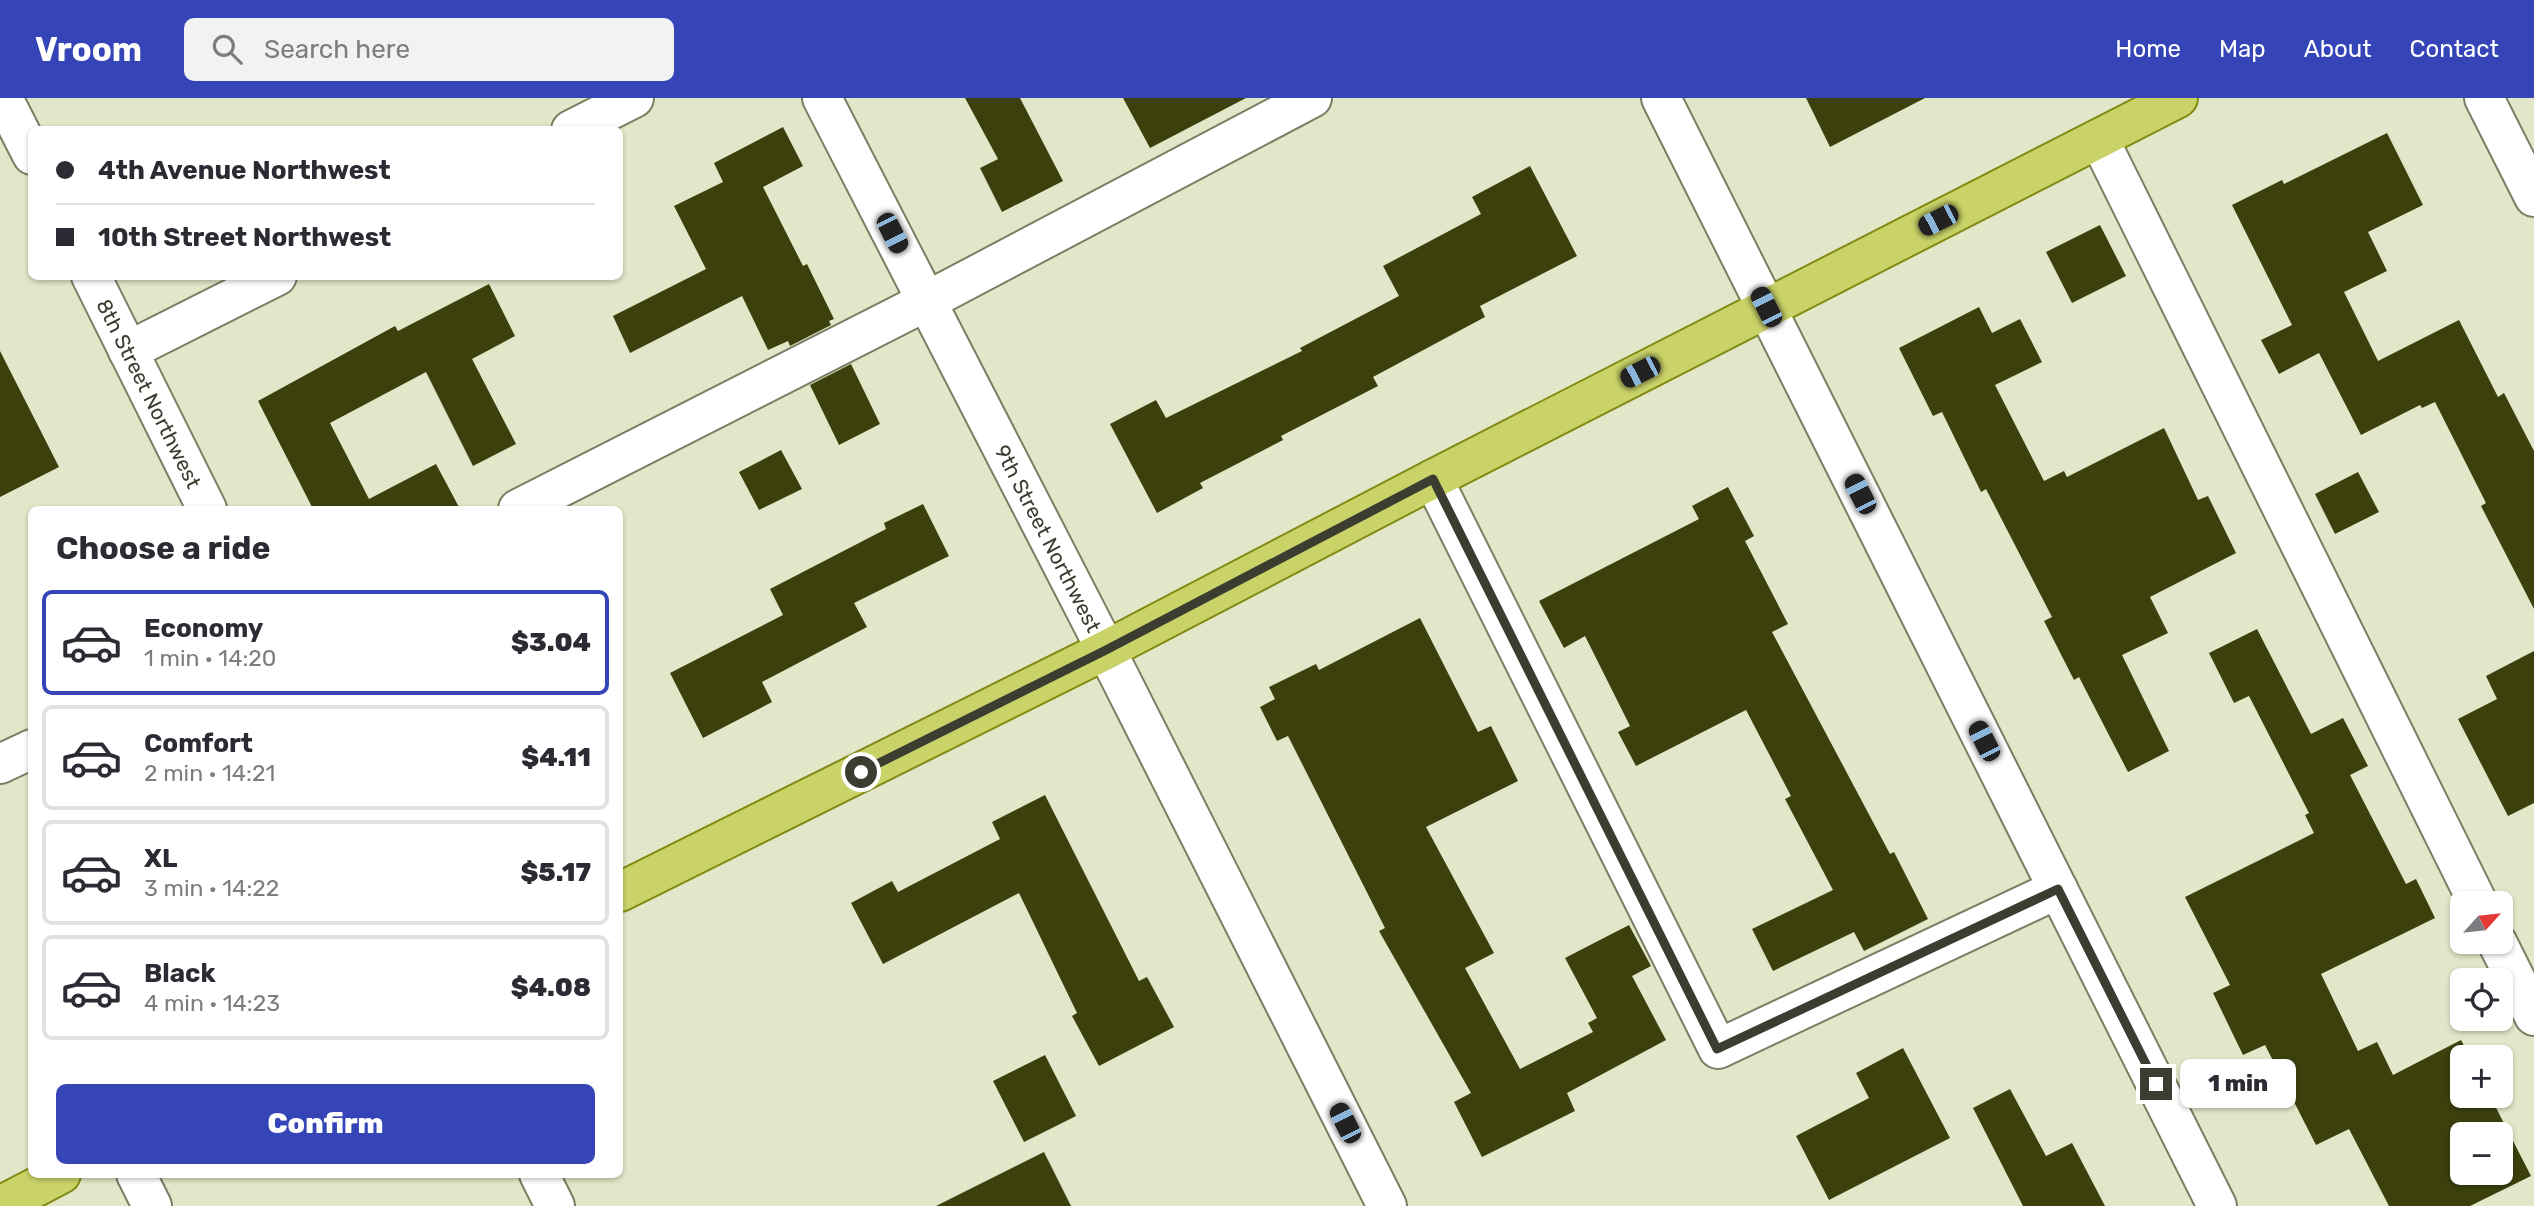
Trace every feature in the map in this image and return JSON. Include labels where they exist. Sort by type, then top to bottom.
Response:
[{"type":"main road","points":[[623,891],[1106,650],[1766,307],[2178,98]]},
{"type":"main road","points":[[0,1206],[53,1178]]},
{"type":"street","points":[[3,98],[28,147]]},
{"type":"street","points":[[579,126],[634,98]]},
{"type":"street","name":"9th Street Northwest","points":[[822,98],[1106,650],[1387,1206]]},
{"type":"street","points":[[524,506],[927,301],[1312,98]]},
{"type":"street","points":[[1661,98],[2217,1206]]},
{"type":"street","points":[[2484,98],[2534,197]]},
{"type":"street","points":[[2099,139],[2472,891]]},
{"type":"street","name":"8th Street Northwest","points":[[93,280],[206,506]]},
{"type":"street","points":[[128,351],[269,280]]},
{"type":"street","points":[[1433,479],[1717,1049],[2058,889]]},
{"type":"street","points":[[0,764],[28,751]]},
{"type":"street","points":[[2503,954],[2534,1016]]},
{"type":"street","points":[[138,1178],[152,1206]]},
{"type":"street","points":[[541,1178],[555,1206]]},
{"type":"building","points":[[965,98],[1020,98],[1063,181],[1002,212],[980,168],[998,159]]},
{"type":"building","points":[[1123,98],[1246,98],[1150,148]]},
{"type":"building","points":[[1806,98],[1925,98],[1830,147]]},
{"type":"building","points":[[783,127],[803,166],[763,187],[803,266],[807,264],[834,319],[829,321],[831,325],[790,346],[788,341],[768,350],[742,296],[630,353],[613,316],[706,269],[674,206],[723,182],[714,163]]},
{"type":"building","points":[[2387,133],[2423,205],[2368,232],[2387,271],[2344,292],[2378,361],[2459,320],[2498,397],[2504,393],[2534,451],[2534,609],[2481,506],[2486,503],[2435,402],[2422,408],[2420,405],[2361,435],[2319,353],[2279,374],[2261,340],[2292,325],[2232,205],[2282,180],[2284,184]]},
{"type":"building","points":[[1530,166],[1577,256],[1480,306],[1485,317],[1373,377],[1378,386],[1281,436],[1283,440],[1200,483],[1203,488],[1157,513],[1110,424],[1156,400],[1166,418],[1302,351],[1300,348],[1399,296],[1383,266],[1481,214],[1472,197]]},
{"type":"building","points":[[2100,225],[2126,276],[2072,303],[2046,252]]},
{"type":"building","points":[[489,284],[515,336],[472,359],[516,444],[473,466],[426,372],[330,423],[369,499],[436,464],[458,506],[311,506],[258,401],[395,326],[398,331]]},
{"type":"building","points":[[1979,307],[1992,333],[2020,319],[2042,362],[1995,385],[2044,481],[2064,471],[2067,477],[2164,428],[2198,500],[2208,496],[2236,553],[2150,597],[2168,633],[2122,655],[2169,751],[2128,772],[2079,677],[2074,680],[2044,621],[2052,617],[1986,489],[1981,492],[1942,412],[1933,416],[1899,348]]},
{"type":"building","points":[[0,351],[59,467],[0,497]]},
{"type":"building","points":[[851,364],[880,424],[839,445],[810,385]]},
{"type":"building","points":[[781,450],[802,489],[759,510],[739,472]]},
{"type":"building","points":[[2358,472],[2379,512],[2335,534],[2315,494]]},
{"type":"building","points":[[1728,487],[1754,536],[1745,541],[1788,624],[1772,632],[1890,854],[1894,852],[1928,919],[1864,951],[1854,932],[1773,971],[1752,929],[1833,890],[1785,799],[1791,796],[1746,710],[1636,766],[1618,732],[1630,726],[1585,636],[1564,648],[1539,601],[1699,519],[1692,506]]},
{"type":"building","points":[[923,504],[949,556],[854,603],[867,627],[762,682],[772,702],[703,738],[670,673],[783,615],[770,589],[886,529],[884,523]]},
{"type":"building","points":[[1420,618],[1478,732],[1491,726],[1518,781],[1426,827],[1494,953],[1465,968],[1520,1069],[1593,1032],[1588,1023],[1597,1018],[1565,958],[1629,925],[1651,966],[1632,976],[1666,1040],[1567,1093],[1575,1111],[1482,1157],[1454,1102],[1471,1093],[1379,931],[1385,928],[1288,736],[1277,741],[1260,707],[1275,699],[1269,687],[1316,664],[1319,670]]},
{"type":"building","points":[[2257,629],[2311,734],[2343,718],[2368,766],[2350,775],[2406,884],[2416,879],[2435,918],[2321,974],[2358,1051],[2377,1042],[2393,1075],[2450,1046],[2450,1108],[2496,1108],[2503,1122],[2450,1122],[2450,1185],[2513,1185],[2470,1206],[2389,1206],[2349,1129],[2316,1145],[2265,1045],[2243,1055],[2213,993],[2230,985],[2185,897],[2314,833],[2305,815],[2309,813],[2249,696],[2234,703],[2209,653]]},
{"type":"building","points":[[2534,651],[2534,803],[2508,816],[2458,719],[2497,699],[2486,676]]},
{"type":"building","points":[[1045,795],[1139,981],[1147,977],[1174,1027],[1099,1066],[1072,1016],[1077,1013],[1019,893],[883,964],[851,903],[892,881],[898,892],[1000,839],[992,822]]},
{"type":"building","points":[[2461,1040],[2464,1045],[2451,1045]]},
{"type":"building","points":[[1903,1048],[1950,1138],[1829,1200],[1796,1136],[1869,1098],[1856,1073]]},
{"type":"building","points":[[1045,1055],[1076,1116],[1024,1142],[993,1081]]},
{"type":"building","points":[[2010,1089],[2046,1156],[2072,1143],[2105,1206],[2023,1206],[1973,1108]]},
{"type":"building","points":[[2513,1141],[2531,1176],[2513,1185]]},
{"type":"building","points":[[1044,1152],[1071,1206],[936,1206]]},
{"type":"route","points":[[861,772],[1106,650],[1433,479],[1717,1049],[2058,889],[2156,1084]]}]
